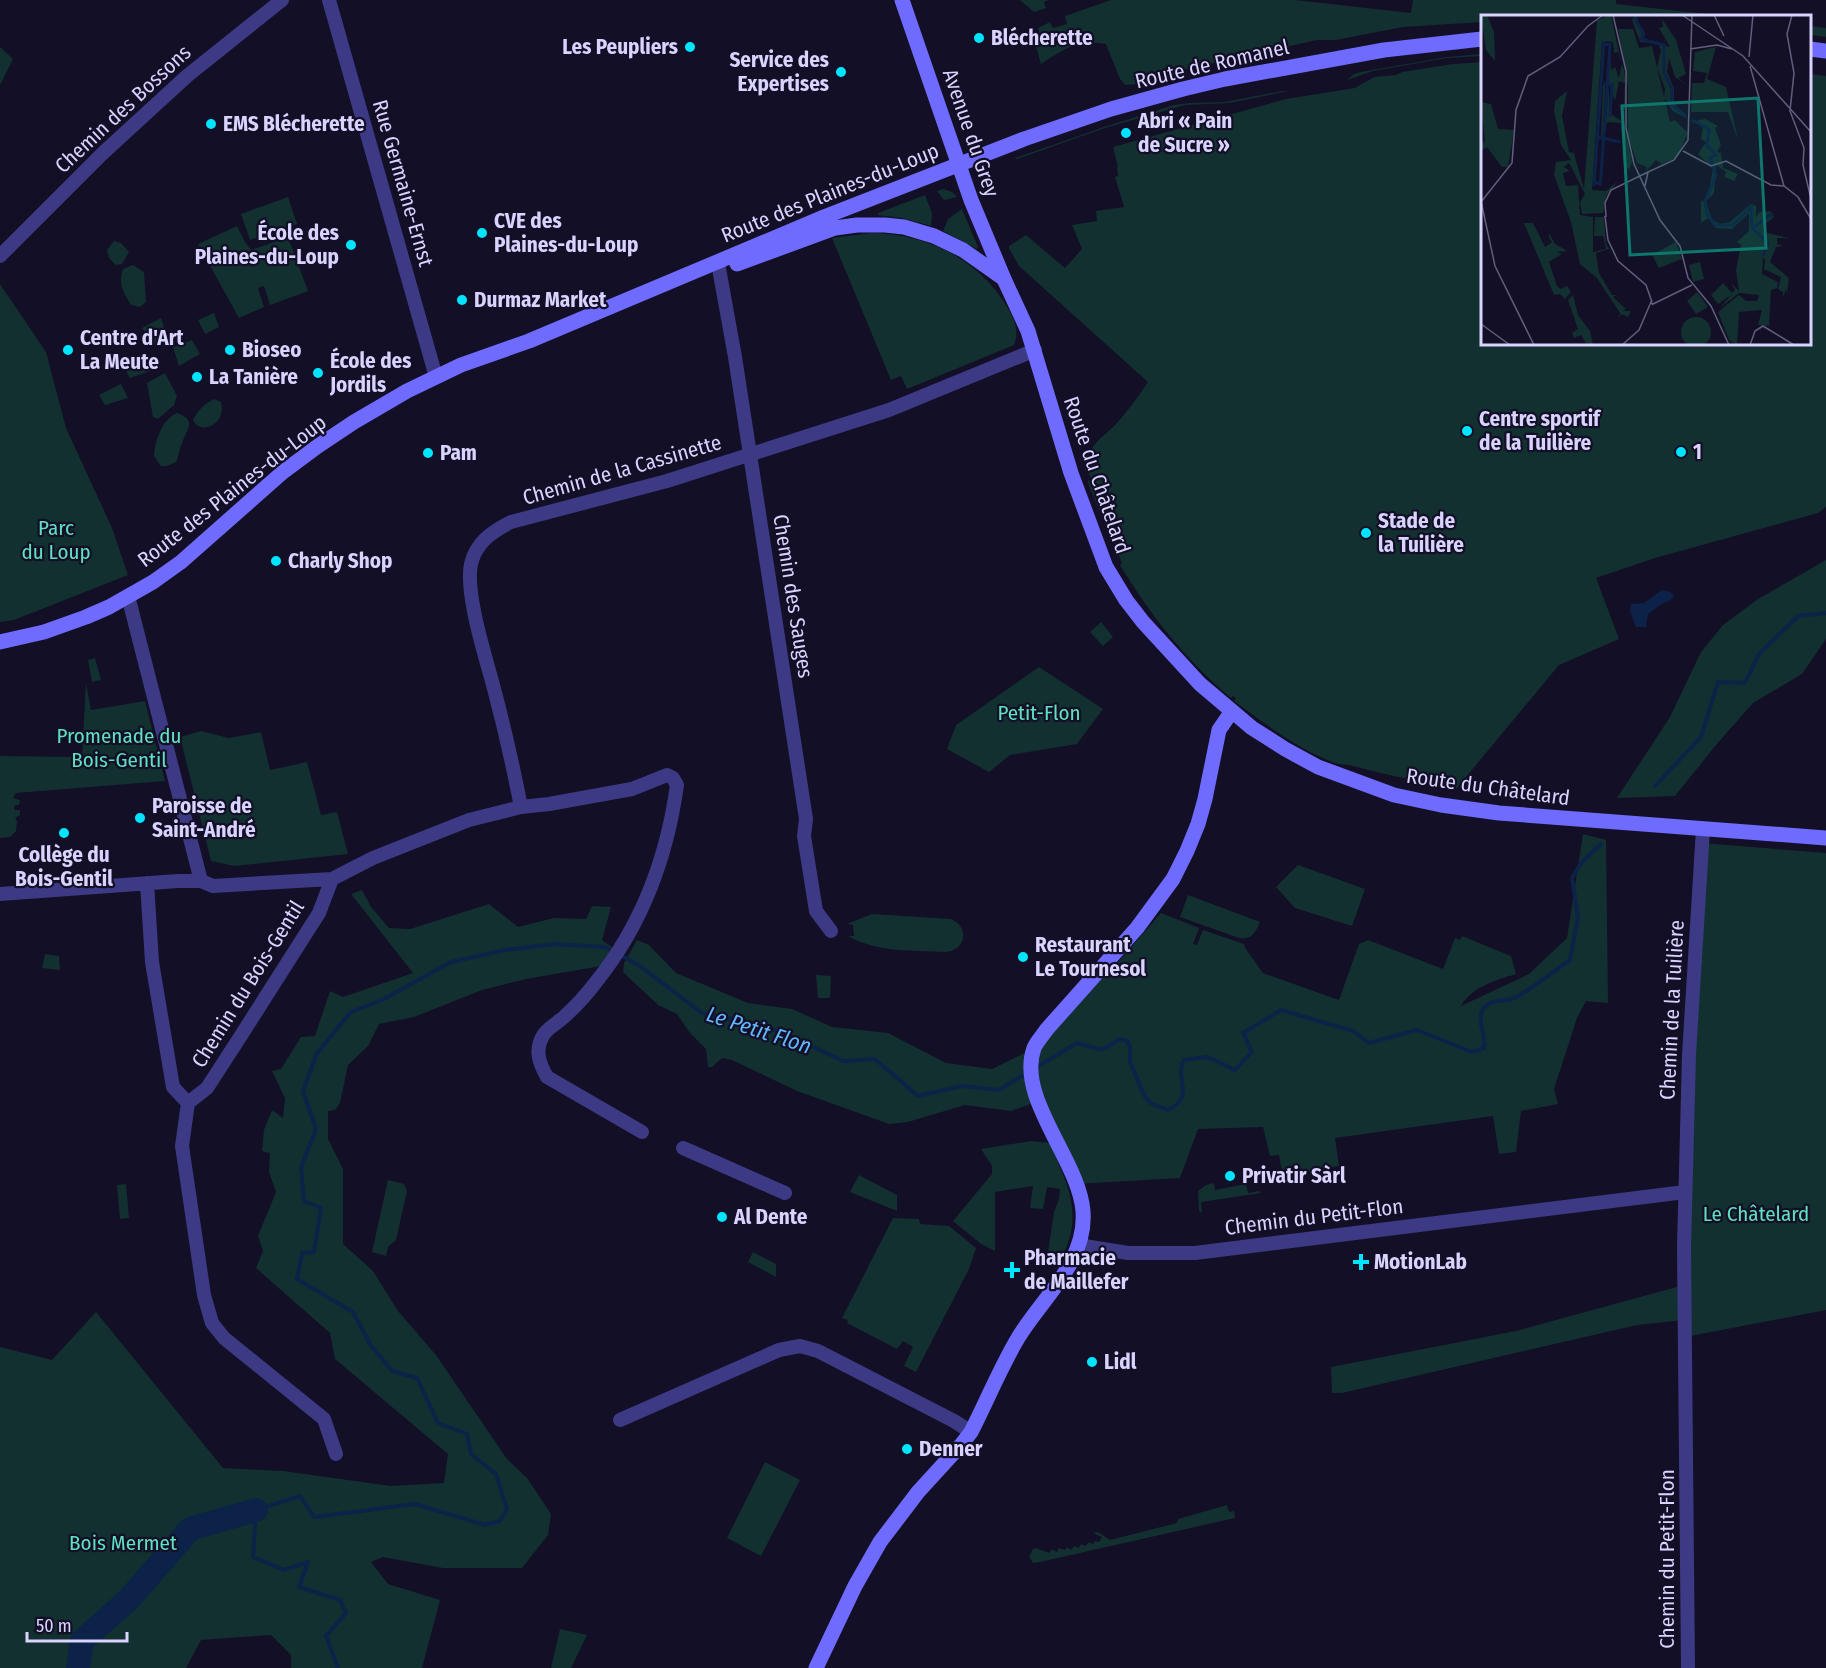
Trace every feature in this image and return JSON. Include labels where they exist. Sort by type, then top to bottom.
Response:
[{"type":"main road","name":"Avenue du Grey","points":[[902,0],[958,163],[1004,279]]},
{"type":"main road","name":"Route de Romanel","points":[[958,163],[1111,109],[1183,89],[1384,50],[1481,39]]},
{"type":"main road","points":[[1811,49],[1826,51]]},
{"type":"main road","name":"Route des Plaines-du-Loup","points":[[0,642],[67,624],[128,596],[181,562],[283,472],[318,447],[389,401],[436,377],[461,365],[535,339],[815,220],[958,163]]},
{"type":"main road","name":"Route des Plaines-du-Loup","points":[[718,262],[736,264],[835,228],[885,225],[934,236],[963,250],[1004,279]]},
{"type":"main road","name":"Route du Châtelard","points":[[1004,279],[1035,350],[1071,473],[1106,567],[1126,600],[1143,622],[1200,684],[1232,711],[1285,749],[1318,767],[1394,795],[1441,805],[1499,813],[1826,838]]},
{"type":"main road","points":[[816,1668],[855,1586],[880,1542],[918,1492],[962,1445],[971,1432],[1018,1338],[1066,1272],[1078,1245],[1083,1224],[1082,1202],[1034,1088],[1031,1068],[1035,1048],[1047,1029],[1137,927],[1173,879],[1198,824],[1219,729],[1232,711]]},
{"type":"street","name":"Chemin des Bossons","points":[[0,256],[125,132],[187,76],[282,0]]},
{"type":"street","name":"Rue Germaine-Ernst","points":[[329,0],[436,377]]},
{"type":"street","name":"Chemin des Sauges","points":[[718,262],[807,819],[804,836],[816,912],[831,931]]},
{"type":"street","name":"Chemin de la Cassinette","points":[[521,807],[469,578],[477,549],[484,540],[511,522],[667,481],[890,410],[1035,350]]},
{"type":"street","points":[[128,596],[201,881]]},
{"type":"street","name":"Chemin du Bois-Gentil","points":[[0,894],[147,883],[201,881],[213,886],[332,879],[373,858],[468,820],[521,807],[632,789],[667,776],[673,778],[677,785],[666,848],[646,900],[628,934],[597,981],[566,1015],[544,1034],[538,1048],[539,1064],[547,1077],[642,1132]]},
{"type":"street","name":"Chemin de la Tuilière","points":[[1685,1192],[1689,1055],[1703,829]]},
{"type":"street","name":"Chemin du Bois-Gentil","points":[[147,883],[152,962],[173,1087],[188,1103],[207,1088],[242,1034],[319,913],[332,879]]},
{"type":"street","points":[[188,1103],[182,1146],[204,1295],[212,1323],[224,1338],[324,1419],[336,1454]]},
{"type":"street","points":[[683,1148],[785,1193]]},
{"type":"street","name":"Chemin du Petit-Flon","points":[[1078,1245],[1128,1253],[1195,1253],[1685,1192],[1689,1668]]},
{"type":"street","points":[[620,1420],[779,1350],[800,1346],[812,1348],[971,1432]]},
{"type":"green space","points":[[1020,0],[1049,0],[1044,2],[1046,8],[1034,12]]},
{"type":"green space","points":[[1111,0],[1295,0],[1411,13],[1413,0],[1616,0],[1616,4],[1716,15],[1481,15],[1481,22],[1403,27],[1336,40],[1317,40],[1125,85],[1120,79],[1106,44],[1087,43],[1071,46],[1041,64],[1036,47],[1043,44],[1038,28],[1050,22],[1053,28],[1067,24],[1065,16]]},
{"type":"green space","points":[[1811,26],[1826,28],[1826,37],[1811,35]]},
{"type":"green space","points":[[0,47],[13,59],[0,85]]},
{"type":"green space","points":[[1481,54],[1481,56],[1447,58],[1373,71],[1347,80],[1361,72],[1447,57]]},
{"type":"green space","name":"Centre sportif de la Tuilière","points":[[1481,62],[1481,345],[1811,345],[1811,74],[1826,76],[1826,507],[1818,513],[1655,558],[1596,578],[1619,639],[1559,665],[1456,789],[1351,765],[1337,764],[1308,751],[1234,701],[1236,698],[1233,696],[1231,698],[1199,668],[1170,636],[1120,565],[1122,563],[1089,486],[1088,481],[1091,479],[1085,463],[1094,445],[1119,420],[1148,382],[1019,266],[1009,248],[1026,235],[1065,268],[1082,249],[1072,225],[1097,221],[1096,211],[1124,207],[1115,177],[1118,176],[1118,167],[1113,147],[1286,99],[1355,88],[1374,77],[1453,64]]},
{"type":"green space","points":[[1289,91],[1229,103],[1185,105],[1105,128],[1015,158],[1104,127],[1174,105],[1224,102]]},
{"type":"green space","points":[[943,189],[952,192],[957,197],[944,200],[937,191]]},
{"type":"green space","points":[[925,195],[932,213],[931,226],[902,218],[878,215],[878,213]]},
{"type":"green space","points":[[288,197],[297,224],[250,240],[241,214]]},
{"type":"green space","points":[[962,209],[977,249],[943,231],[948,219]]},
{"type":"green space","points":[[237,226],[251,250],[288,237],[308,291],[270,305],[264,286],[258,288],[264,307],[239,318],[198,244]]},
{"type":"green space","points":[[872,233],[912,238],[948,252],[965,262],[994,288],[1009,310],[1016,329],[1014,345],[907,389],[901,376],[891,380],[832,238]]},
{"type":"green space","points":[[114,241],[121,243],[129,252],[122,264],[116,265],[109,258],[107,250]]},
{"type":"green space","points":[[133,265],[144,272],[146,302],[140,307],[131,305],[121,284],[123,269]]},
{"type":"green space","name":"Parc du Loup","points":[[0,284],[46,352],[66,428],[112,528],[128,575],[14,620],[0,622]]},
{"type":"green space","points":[[214,313],[219,327],[205,334],[198,320]]},
{"type":"green space","points":[[161,318],[168,340],[156,347],[142,328]]},
{"type":"green space","points":[[192,340],[200,354],[179,366],[173,347]]},
{"type":"green space","points":[[144,356],[150,371],[130,378],[123,366]]},
{"type":"green space","points":[[165,373],[177,396],[174,405],[158,419],[153,417],[147,383]]},
{"type":"green space","points":[[121,384],[128,398],[105,405],[99,395]]},
{"type":"green space","points":[[214,399],[221,402],[222,410],[217,421],[207,427],[197,425],[193,420],[197,413]]},
{"type":"green space","points":[[177,413],[189,422],[188,430],[176,462],[161,466],[154,456],[158,437],[163,425]]},
{"type":"green space","points":[[1826,560],[1826,639],[1802,674],[1753,703],[1675,796],[1617,798],[1670,717],[1701,652],[1723,625],[1758,599]]},
{"type":"green space","points":[[1101,622],[1113,637],[1103,646],[1090,632]]},
{"type":"green space","points":[[95,658],[101,680],[92,682],[88,660]]},
{"type":"green space","name":"Petit-Flon","points":[[1039,667],[1103,709],[1077,744],[1010,755],[989,772],[947,749],[956,725]]},
{"type":"green space","name":"Promenade du Bois-Gentil","points":[[86,683],[91,710],[145,701],[165,781],[16,793],[13,798],[20,800],[19,805],[15,805],[14,808],[20,810],[20,815],[15,818],[16,831],[10,837],[0,838],[0,756],[82,757]]},
{"type":"green space","points":[[201,731],[229,738],[261,732],[270,770],[307,762],[321,815],[337,812],[348,854],[234,866],[211,861],[180,737]]},
{"type":"green space","points":[[1583,834],[1606,840],[1608,1003],[1586,1001],[1577,1018],[1554,1089],[1558,1104],[1521,1111],[1516,1152],[1499,1154],[1493,1116],[1335,1138],[1339,1166],[1288,1173],[1289,1183],[1284,1184],[1279,1155],[1270,1156],[1263,1127],[1198,1129],[1180,1178],[1076,1184],[1039,1101],[1011,1111],[965,1105],[908,1122],[889,1124],[797,1091],[732,1060],[722,1058],[712,1067],[708,1067],[706,1049],[690,1033],[677,1014],[658,1005],[623,972],[624,963],[637,940],[649,945],[676,973],[748,1003],[792,1009],[832,1027],[888,1033],[946,1063],[992,1069],[1035,1048],[1098,973],[1107,975],[1161,913],[1199,928],[1193,944],[1197,945],[1203,930],[1244,944],[1263,973],[1339,1000],[1359,944],[1368,940],[1443,969],[1455,938],[1460,940],[1462,936],[1511,956],[1516,974],[1478,989],[1461,1006],[1529,974],[1567,938]]},
{"type":"green space","name":"Le Châtelard","points":[[1702,843],[1826,853],[1826,1310],[1685,1337],[1685,1320],[1637,1325],[1342,1393],[1332,1393],[1331,1367],[1516,1331],[1684,1285]]},
{"type":"green space","points":[[1298,865],[1365,889],[1352,926],[1295,908],[1276,887]]},
{"type":"green space","name":"Bois Mermet","points":[[362,890],[371,907],[389,928],[410,929],[489,904],[518,927],[554,918],[586,919],[592,906],[611,907],[602,940],[613,948],[601,966],[526,979],[482,990],[414,1017],[379,1024],[368,1046],[348,1065],[340,1103],[335,1110],[328,1111],[328,1139],[343,1169],[343,1244],[373,1271],[398,1311],[436,1355],[507,1459],[527,1478],[551,1514],[548,1535],[522,1568],[443,1568],[383,1557],[371,1562],[388,1584],[440,1600],[422,1668],[291,1668],[291,1655],[271,1635],[201,1640],[186,1668],[0,1668],[0,1347],[52,1360],[96,1312],[223,1468],[283,1471],[391,1486],[444,1483],[448,1454],[335,1359],[330,1333],[256,1268],[263,1251],[258,1236],[276,1192],[269,1172],[270,1153],[262,1151],[264,1130],[272,1110],[283,1118],[285,1098],[272,1071],[281,1069],[301,1037],[315,1036],[330,991],[343,997],[413,973],[351,894]]},
{"type":"green space","points":[[1188,895],[1260,922],[1252,935],[1239,938],[1180,917]]},
{"type":"green space","points":[[872,914],[951,919],[961,927],[963,938],[958,947],[946,952],[883,948],[848,936],[854,936],[853,925],[847,924]]},
{"type":"green space","points":[[45,954],[59,956],[60,970],[42,968]]},
{"type":"green space","points":[[816,975],[831,976],[830,998],[818,998]]},
{"type":"green space","points":[[1031,1141],[1050,1143],[1068,1188],[1073,1215],[1072,1229],[1060,1261],[1047,1259],[1060,1189],[1047,1187],[1043,1209],[1030,1208],[1033,1186],[995,1192],[995,1251],[981,1244],[953,1221],[992,1174],[992,1166],[981,1149]]},
{"type":"green space","points":[[859,1175],[897,1195],[897,1211],[850,1192]]},
{"type":"green space","points":[[388,1180],[404,1184],[407,1191],[396,1240],[388,1247],[386,1256],[372,1252]]},
{"type":"green space","points":[[1214,1183],[1215,1190],[1246,1184],[1248,1193],[1259,1191],[1261,1193],[1201,1202],[1202,1213],[1199,1211],[1198,1191]]},
{"type":"green space","points":[[126,1184],[129,1218],[120,1219],[117,1185]]},
{"type":"green space","points":[[893,1218],[919,1219],[920,1224],[949,1226],[976,1248],[969,1269],[916,1372],[904,1366],[913,1347],[903,1341],[897,1349],[847,1323],[848,1320],[842,1318]]},
{"type":"green space","points":[[753,1252],[776,1264],[776,1277],[748,1262]]},
{"type":"green space","points":[[765,1462],[800,1480],[761,1556],[727,1538]]},
{"type":"green space","points":[[1227,1505],[1229,1512],[1234,1511],[1235,1518],[1040,1562],[1033,1563],[1029,1557],[1036,1548],[1049,1553],[1052,1549],[1057,1552],[1059,1548],[1065,1550],[1067,1547],[1071,1550],[1074,1546],[1079,1548],[1081,1544],[1086,1546],[1089,1542],[1093,1544],[1095,1541],[1099,1542],[1102,1537],[1093,1533],[1098,1532],[1110,1540],[1177,1523],[1178,1519]]},
{"type":"green space","points":[[560,1629],[587,1635],[571,1668],[551,1668]]},
{"type":"water","points":[[1662,590],[1674,596],[1648,614],[1646,627],[1636,627],[1630,611],[1631,604],[1644,603]]},
{"type":"waterway","name":"Le Petit Flon","points":[[1655,786],[1701,737],[1718,682],[1745,683],[1759,654],[1798,616],[1826,613]]},
{"type":"waterway","name":"Le Petit Flon","points":[[1035,1068],[1077,1043],[1102,1050],[1120,1039],[1127,1041],[1130,1047],[1130,1062],[1144,1095],[1150,1103],[1168,1110],[1177,1105],[1183,1093],[1181,1067],[1184,1060],[1208,1057],[1235,1070],[1252,1052],[1243,1033],[1281,1010],[1353,1031],[1369,1043],[1417,1030],[1472,1052],[1484,1048],[1481,1016],[1485,1007],[1491,1003],[1516,997],[1570,960],[1578,917],[1572,878],[1581,863],[1601,844]]},
{"type":"waterway","name":"Le Petit Flon","points":[[338,1668],[326,1636],[346,1613],[340,1600],[299,1587],[308,1562],[284,1570],[253,1557],[256,1510],[300,1496],[314,1517],[415,1504],[485,1525],[500,1521],[507,1509],[496,1474],[471,1454],[467,1434],[438,1423],[417,1378],[392,1371],[370,1344],[353,1312],[297,1279],[302,1253],[314,1252],[321,1208],[304,1201],[301,1167],[316,1129],[303,1091],[317,1053],[351,1012],[384,999],[451,962],[505,950],[554,944],[605,947],[637,964],[702,1013],[751,1023],[784,1033],[843,1061],[875,1059],[918,1096],[962,1086],[999,1090],[1028,1072]]},
{"type":"waterway","points":[[78,1668],[82,1641],[129,1599],[190,1529],[256,1510]]},
{"type":"place","name":"Blécherette","points":[[979,38]]},
{"type":"place","name":"Les Peupliers","points":[[690,47]]},
{"type":"place","name":"Service des Expertises","points":[[841,72]]},
{"type":"place","name":"EMS Blécherette","points":[[211,124]]},
{"type":"place","name":"Abri « Pain de Sucre »","points":[[1126,133]]},
{"type":"place","name":"CVE des Plaines-du-Loup","points":[[482,233]]},
{"type":"place","name":"École des Plaines-du-Loup","points":[[351,245]]},
{"type":"place","name":"Durmaz Market","points":[[462,300]]},
{"type":"place","name":"Centre d'Art La Meute","points":[[68,350]]},
{"type":"place","name":"Bioseo","points":[[230,350]]},
{"type":"place","name":"École des Jordils","points":[[318,373]]},
{"type":"place","name":"La Tanière","points":[[197,377]]},
{"type":"place","name":"Centre sportif de la Tuilière","points":[[1467,431]]},
{"type":"place","name":"1","points":[[1681,452]]},
{"type":"place","name":"Pam","points":[[428,453]]},
{"type":"place","name":"Stade de la Tuilière","points":[[1366,533]]},
{"type":"place","name":"Charly Shop","points":[[276,561]]},
{"type":"place","name":"Paroisse de Saint-André","points":[[140,818]]},
{"type":"place","name":"Collège du Bois-Gentil","points":[[64,833]]},
{"type":"place","name":"Restaurant Le Tournesol","points":[[1023,957]]},
{"type":"place","name":"Privatir Sàrl","points":[[1230,1176]]},
{"type":"place","name":"Al Dente","points":[[722,1217]]},
{"type":"place","name":"MotionLab","points":[[1361,1262]]},
{"type":"place","name":"Pharmacie de Maillefer","points":[[1012,1270]]},
{"type":"place","name":"Lidl","points":[[1092,1362]]},
{"type":"place","name":"Denner","points":[[907,1449]]}]
